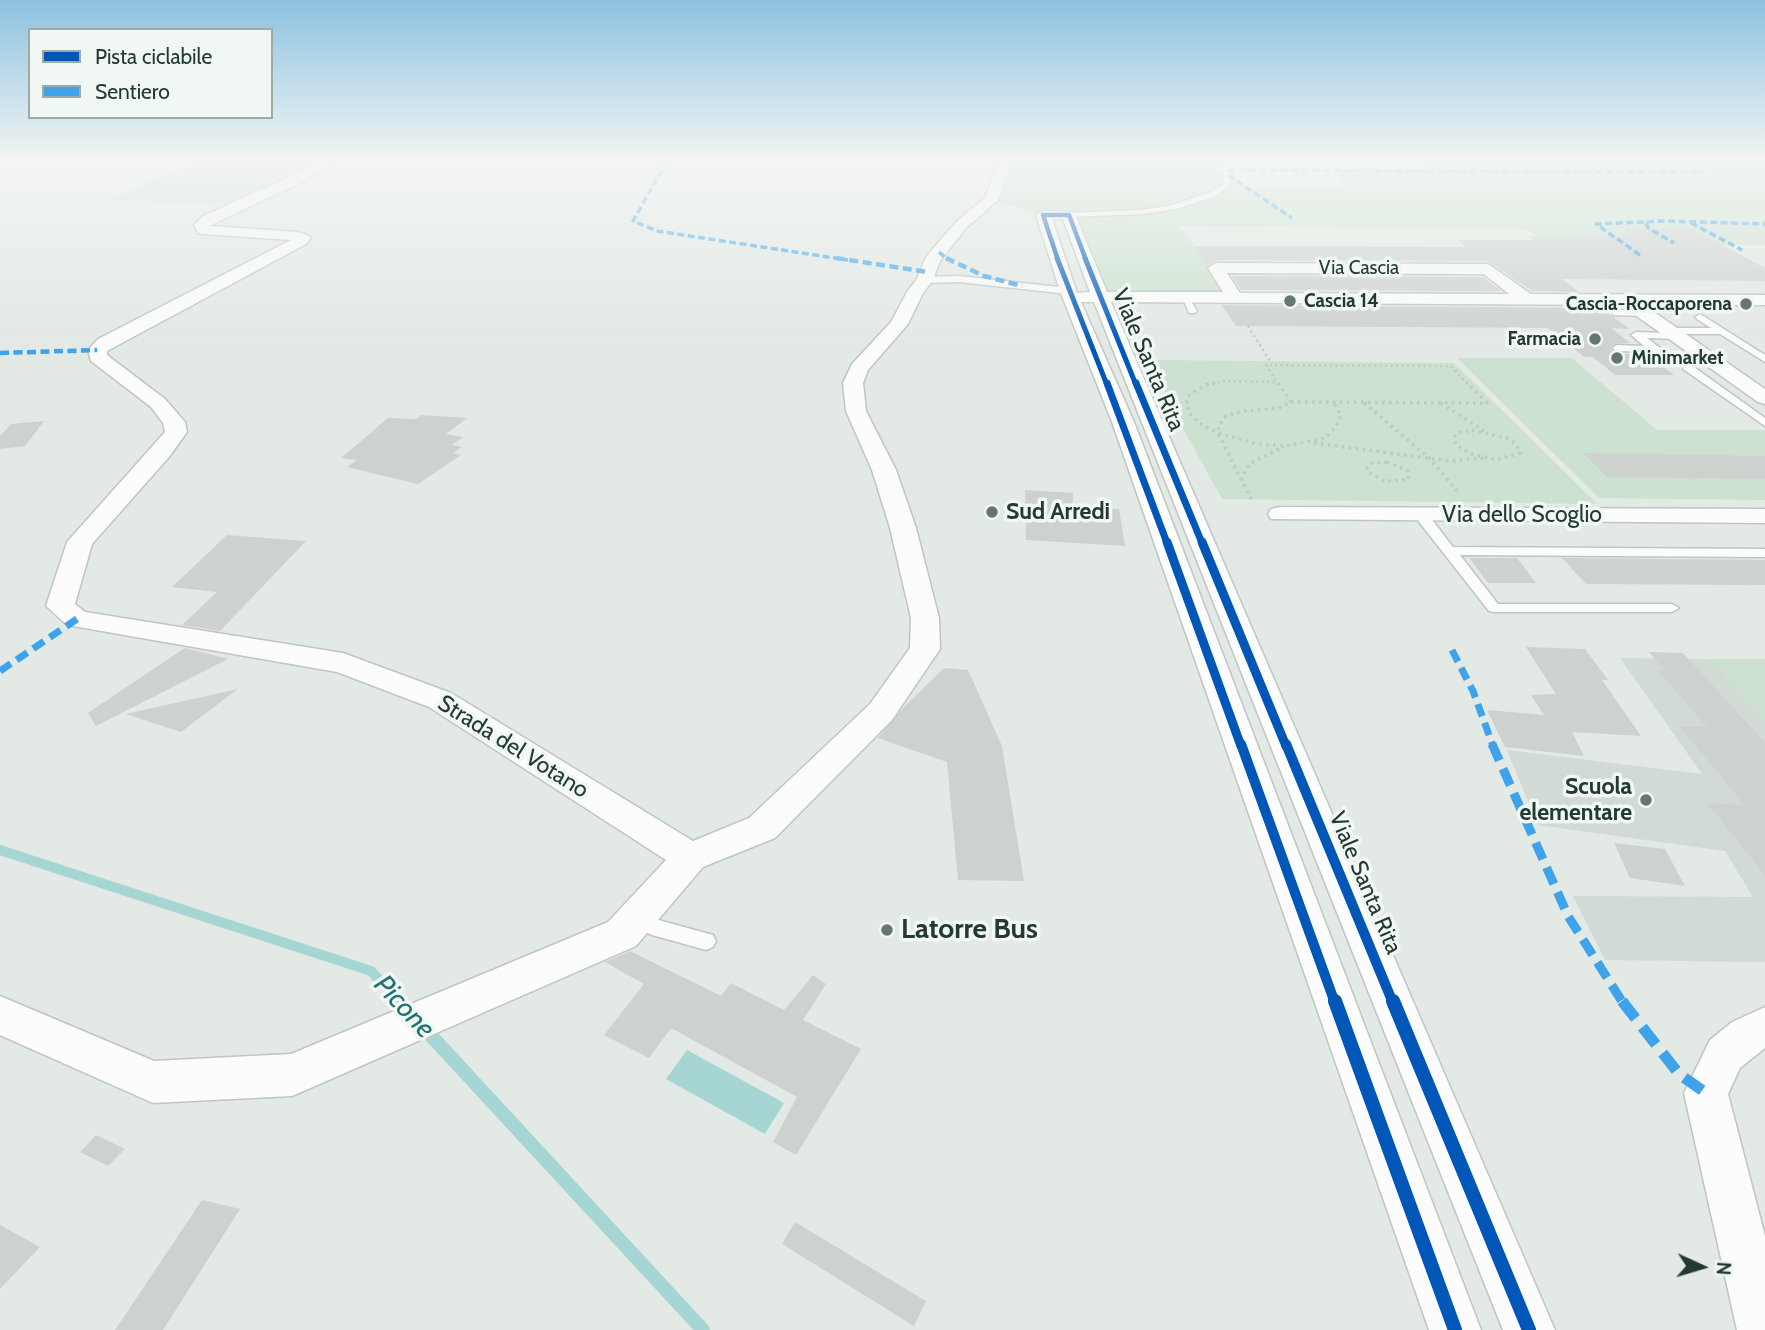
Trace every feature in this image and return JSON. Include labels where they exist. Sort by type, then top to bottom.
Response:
[{"type":"street","name":"Strada del Votano","points":[[203,223],[201,225],[203,230],[216,232],[303,238],[302,241],[97,349],[98,356],[158,403],[174,422],[176,432],[80,542],[60,606],[77,619],[343,663],[440,700],[690,857]]},
{"type":"street","points":[[0,1015],[153,1082],[292,1075],[622,934],[690,857],[762,828],[881,712],[925,649],[925,618],[903,528],[884,470],[856,411],[853,383],[859,369],[899,324],[915,292],[925,280],[932,260],[963,223]]},
{"type":"street","name":"Viale Santa Rita","points":[[1046,223],[1069,294],[1137,420],[1530,1330]]},
{"type":"street","name":"Viale Santa Rita","points":[[1072,223],[1100,297],[1137,420],[1454,1330]]},
{"type":"street","name":"Via Cascia","points":[[1235,299],[1216,268],[1488,269],[1528,300]]},
{"type":"street","name":"Via Cascia","points":[[1069,294],[1188,304],[1235,299],[1528,300],[1621,307],[1765,300]]},
{"type":"street","points":[[1621,307],[1645,313],[1765,398]]},
{"type":"street","name":"Via dello Scoglio","points":[[1280,514],[1765,516]]},
{"type":"street","points":[[1763,1330],[1706,1093],[1725,1054],[1746,1036],[1765,1026]]},
{"type":"lane","points":[[925,280],[959,279],[1069,294]]},
{"type":"lane","points":[[1700,317],[1765,359]]},
{"type":"lane","points":[[1711,360],[1670,360],[1636,335],[1721,331]]},
{"type":"lane","points":[[1617,348],[1654,349]]},
{"type":"lane","points":[[1687,367],[1765,422]]},
{"type":"lane","points":[[1705,380],[1740,380]]},
{"type":"lane","points":[[1421,515],[1494,608],[1672,608]]},
{"type":"lane","points":[[1449,551],[1765,553]]},
{"type":"lane","points":[[636,919],[659,929],[706,941]]},
{"type":"path","points":[[1248,326],[1272,365]]},
{"type":"path","points":[[1251,499],[1218,433],[1219,425],[1226,416],[1244,411],[1279,408],[1291,402],[1487,403],[1451,366],[1266,365],[1291,402]]},
{"type":"path","points":[[1277,382],[1224,381],[1205,385],[1190,394],[1186,403],[1191,415],[1218,433],[1257,444],[1285,446],[1325,438],[1335,428],[1341,416],[1334,402]]},
{"type":"path","points":[[1364,402],[1429,458],[1460,493]]},
{"type":"path","points":[[1309,443],[1450,461],[1515,457],[1520,449],[1507,438],[1485,431],[1441,402]]},
{"type":"path","points":[[1485,431],[1462,431],[1454,437],[1456,445],[1463,450],[1485,458]]},
{"type":"path","points":[[1240,480],[1249,464],[1258,457],[1285,446]]},
{"type":"path","points":[[1379,453],[1379,462]]},
{"type":"path","points":[[1379,462],[1403,467],[1410,476],[1408,480],[1396,482],[1378,479],[1367,468],[1372,463],[1379,462]]},
{"type":"shaded area","name":"Scuola elementare","points":[[1620,658],[1708,659],[1765,719],[1765,962],[1605,960],[1573,896],[1753,897],[1725,851],[1538,825],[1507,750],[1702,774]]},
{"type":"green space","points":[[1072,223],[1765,223],[1765,245],[1550,245],[1527,229],[1179,226],[1235,299],[1100,297]]},
{"type":"green space","points":[[1457,358],[1572,358],[1657,430],[1765,430],[1765,500],[1599,498]]},
{"type":"green space","points":[[1153,360],[1454,363],[1597,504],[1222,499],[1169,403]]},
{"type":"green space","points":[[1708,659],[1765,659],[1765,719]]},
{"type":"water","points":[[687,1050],[784,1103],[765,1134],[666,1079]]},
{"type":"building","points":[[1623,229],[1693,229],[1765,268],[1765,281],[1562,279],[1579,292],[1532,291],[1488,261],[1216,260],[1207,266],[1194,246],[1466,247],[1457,240],[1535,240],[1528,236],[1635,236]]},
{"type":"building","points":[[1232,276],[1483,277],[1501,291],[1241,290]]},
{"type":"building","points":[[1221,305],[1601,308],[1630,329],[1611,328],[1630,343],[1616,343],[1610,347],[1611,350],[1617,354],[1646,354],[1674,375],[1615,375],[1593,357],[1584,357],[1548,328],[1236,326]]},
{"type":"building","points":[[421,415],[467,418],[446,434],[463,437],[452,445],[462,447],[453,453],[461,455],[418,484],[347,467],[357,460],[341,458],[388,418],[416,419]]},
{"type":"building","points":[[44,421],[25,446],[0,449],[0,436],[11,424]]},
{"type":"building","points":[[1583,453],[1765,456],[1765,479],[1607,477]]},
{"type":"building","points":[[1025,490],[1073,493],[1073,507],[1119,509],[1125,546],[1026,540]]},
{"type":"building","points":[[227,535],[306,541],[220,631],[182,625],[217,592],[172,587]]},
{"type":"building","points":[[1469,558],[1517,558],[1536,583],[1488,583]]},
{"type":"building","points":[[1562,558],[1765,560],[1765,585],[1586,584]]},
{"type":"building","points":[[1526,647],[1585,649],[1608,680],[1602,680],[1641,736],[1572,732],[1584,756],[1505,747],[1487,710],[1544,715],[1531,695],[1556,694]]},
{"type":"building","points":[[185,648],[228,659],[96,726],[88,713]]},
{"type":"building","points":[[1649,652],[1683,653],[1765,743],[1765,875],[1708,804],[1745,805],[1679,726],[1707,727],[1658,670],[1665,671]]},
{"type":"building","points":[[944,668],[968,670],[1002,746],[1024,881],[958,880],[947,762],[878,738],[904,707]]},
{"type":"building","points":[[238,689],[181,732],[126,714]]},
{"type":"building","points":[[1614,843],[1665,849],[1685,886],[1630,878]]},
{"type":"building","points":[[630,951],[721,996],[731,983],[784,1010],[813,975],[826,984],[803,1020],[861,1049],[796,1155],[773,1142],[797,1097],[671,1028],[649,1058],[604,1035],[644,984],[605,962]]},
{"type":"building","points":[[96,1135],[125,1149],[108,1166],[80,1152]]},
{"type":"building","points":[[202,1200],[240,1209],[163,1330],[115,1330]]},
{"type":"building","points":[[795,1222],[926,1301],[914,1326],[782,1244]]},
{"type":"building","points":[[0,1225],[40,1247],[0,1289]]},
{"type":"waterway","name":"Picone","points":[[0,850],[371,971],[401,1003]]},
{"type":"waterway","name":"Picone","points":[[399,1001],[411,1014]]},
{"type":"waterway","name":"Picone","points":[[423,1027],[703,1330]]},
{"type":"marked path","points":[[638,223],[657,231],[928,272]]},
{"type":"marked path","points":[[1617,223],[1596,224],[1640,255]]},
{"type":"marked path","points":[[1646,223],[1648,228],[1674,243]]},
{"type":"marked path","points":[[1691,223],[1742,250]]},
{"type":"marked path","points":[[1734,223],[1765,224]]},
{"type":"marked path","points":[[939,252],[950,262],[984,276],[1022,286]]},
{"type":"marked path","points":[[0,353],[97,350]]},
{"type":"marked path","points":[[0,671],[77,619]]},
{"type":"marked path","points":[[1452,650],[1473,691],[1491,742],[1568,916],[1623,1003],[1679,1074],[1706,1093]]},
{"type":"cycle path","points":[[1046,223],[1068,291],[1123,422],[1455,1330]]},
{"type":"cycle path","points":[[1072,223],[1100,297],[1529,1330]]},
{"type":"place","name":"Cascia 14","points":[[1290,301]]},
{"type":"place","name":"Cascia-Roccaporena","points":[[1746,304]]},
{"type":"place","name":"Farmacia","points":[[1595,339]]},
{"type":"place","name":"Minimarket","points":[[1617,358]]},
{"type":"place","name":"Sud Arredi","points":[[992,512]]},
{"type":"place","name":"Scuola elementare","points":[[1646,800]]},
{"type":"place","name":"Latorre Bus","points":[[887,930]]}]
